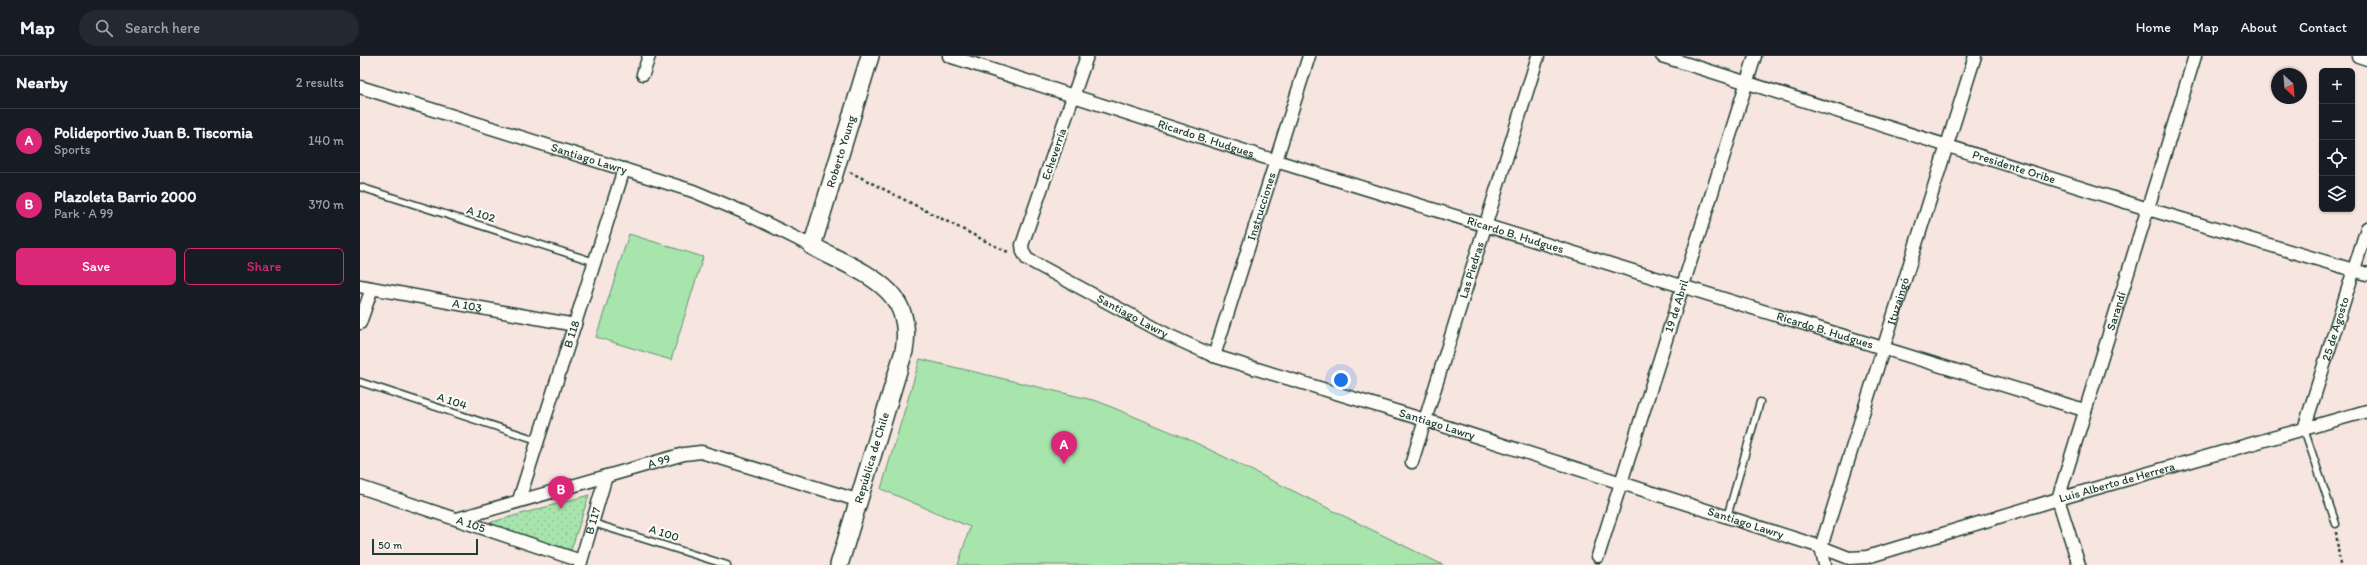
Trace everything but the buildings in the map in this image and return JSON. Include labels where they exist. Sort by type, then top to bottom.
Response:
[{"type":"street","points":[[643,74],[649,56]]},
{"type":"street","name":"Roberto Young","points":[[812,246],[870,56]]},
{"type":"street","name":"Ricardo B. Hudgues","points":[[949,56],[1276,161],[1486,224],[1683,287],[2084,410]]},
{"type":"street","name":"Echeverría","points":[[1023,252],[1022,245],[1087,56]]},
{"type":"street","name":"Instrucciones","points":[[1214,356],[1309,56]]},
{"type":"street","name":"Las Piedras","points":[[1412,462],[1538,56]]},
{"type":"street","name":"Presidente Oribe","points":[[1662,56],[2148,209],[2367,274]]},
{"type":"street","name":"19 de Abril","points":[[1598,556],[1755,56]]},
{"type":"street","name":"Ituzaingó","points":[[1821,546],[1948,146],[1975,56]]},
{"type":"street","name":"Sarandí","points":[[2058,499],[2084,410],[2148,209],[2194,56]]},
{"type":"street","points":[[2358,56],[2367,59]]},
{"type":"street","name":"Santiago Lawry","points":[[360,87],[624,169],[718,201],[812,246]]},
{"type":"street","name":"B 118","points":[[519,500],[624,169]]},
{"type":"street","name":"25 de Agosto","points":[[2304,429],[2367,228]]},
{"type":"street","name":"República de Chile","points":[[812,246],[872,279],[892,293],[901,307],[907,333],[904,351],[860,501],[839,565]]},
{"type":"street","name":"Santiago Lawry","points":[[1023,252],[1026,259],[1168,335],[1214,356],[1425,420],[1621,484],[1821,546],[1849,558],[1867,557]]},
{"type":"street","points":[[360,323],[366,287]]},
{"type":"street","name":"A 103","points":[[366,287],[575,325]]},
{"type":"street","name":"Luis Alberto de Herrera","points":[[1867,557],[2058,499],[2367,411]]},
{"type":"street","name":"A 99","points":[[457,519],[684,454],[701,452],[860,501]]},
{"type":"street","name":"B 117","points":[[581,563],[606,476]]},
{"type":"street","name":"A 105","points":[[360,487],[457,519],[581,563]]},
{"type":"street","points":[[2058,499],[2079,565]]},
{"type":"street","points":[[1821,546],[1825,565]]},
{"type":"lane","name":"A 102","points":[[360,187],[595,262]]},
{"type":"lane","name":"A 104","points":[[360,382],[537,440]]},
{"type":"lane","points":[[1727,517],[1760,402]]},
{"type":"lane","points":[[2304,429],[2336,524]]},
{"type":"lane","name":"A 100","points":[[593,523],[727,565]]},
{"type":"path","points":[[837,166],[1005,251],[1023,252]]},
{"type":"green space","points":[[629,234],[703,257],[671,360],[596,337]]},
{"type":"green space","points":[[920,359],[1097,401],[1188,439],[1443,565],[958,565],[970,527],[881,489]]},
{"type":"green space","points":[[589,495],[571,550],[485,524]]},
{"type":"place","name":"Polideportivo Juan B. Tiscornia","points":[[1064,464]]},
{"type":"place","name":"Plazoleta Barrio 2000","points":[[561,509]]}]
